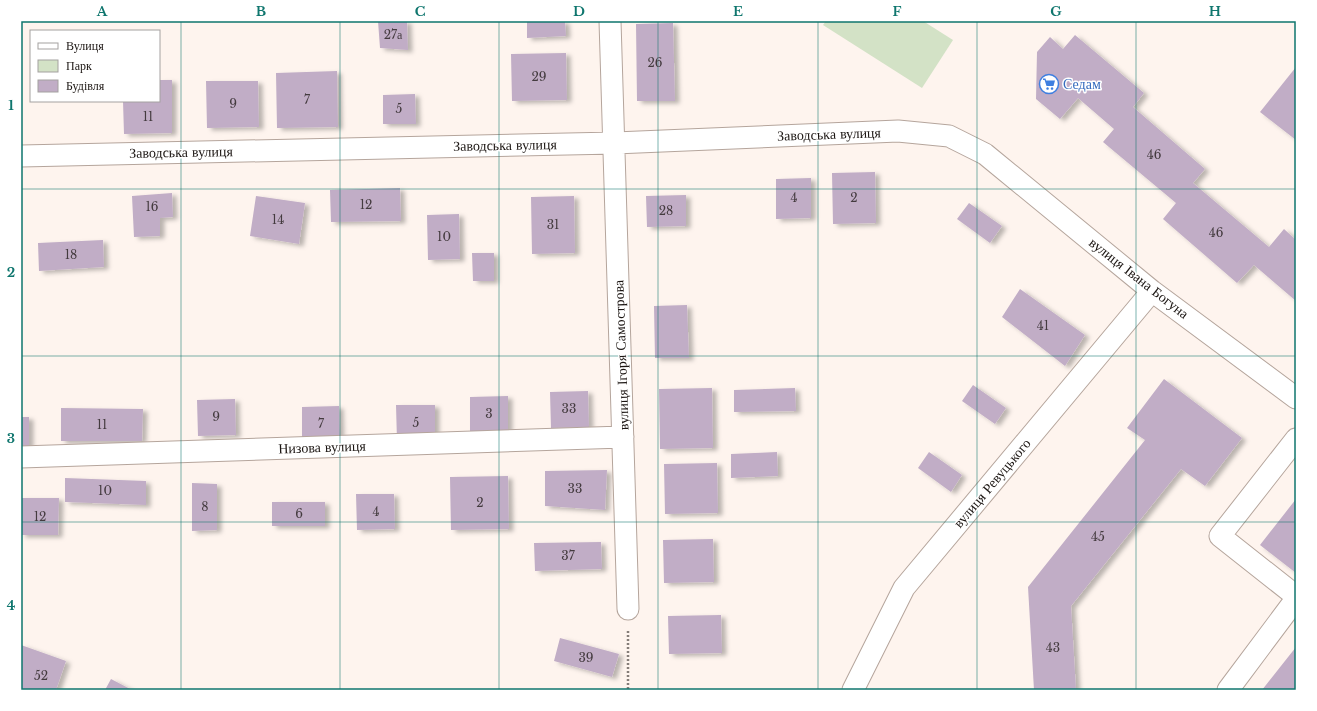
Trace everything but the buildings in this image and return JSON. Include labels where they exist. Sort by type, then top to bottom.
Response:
[{"type":"street","name":"вулиця Ігоря Самострова","points":[[610,21],[615,143],[628,609]]},
{"type":"street","name":"Заводська вулиця","points":[[21,156],[615,143],[898,131],[949,136],[985,154]]},
{"type":"street","name":"вулиця Івана Богуна","points":[[985,154],[1152,291],[1296,398]]},
{"type":"street","name":"вулиця Ревуцького","points":[[853,690],[904,588],[1152,291]]},
{"type":"street","name":"Низова вулиця","points":[[21,457],[623,437]]},
{"type":"street","points":[[1296,439],[1220,536],[1296,596]]},
{"type":"street","points":[[1228,690],[1296,600]]},
{"type":"path","points":[[628,609],[628,690]]},
{"type":"green space","points":[[826,21],[923,21],[953,40],[922,88],[823,25]]},
{"type":"place","name":"Седам","points":[[1049,84]]}]
